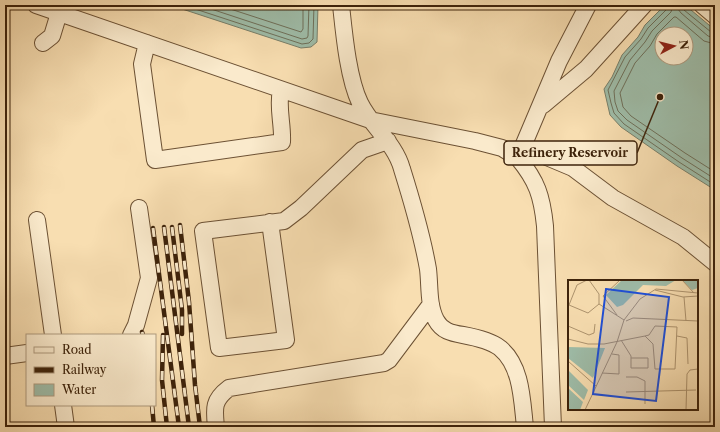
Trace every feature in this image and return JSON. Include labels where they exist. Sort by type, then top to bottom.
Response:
[{"type":"lane","points":[[340,5],[352,80],[360,103],[370,120],[388,141],[402,166],[428,269],[431,304],[435,319],[442,328],[451,334],[489,342],[499,347],[509,357],[517,374],[525,427]]},
{"type":"lane","points":[[553,427],[543,206],[537,187],[527,169],[521,152],[538,108],[559,61],[588,5]]},
{"type":"lane","points":[[538,108],[586,69],[644,5]]},
{"type":"lane","points":[[702,5],[715,16]]},
{"type":"lane","points":[[43,42],[52,36],[50,8],[370,120],[475,141],[521,152],[573,168],[613,198],[683,237],[715,263]]},
{"type":"lane","points":[[147,43],[142,64],[155,160],[282,142],[283,132],[279,100],[281,90]]},
{"type":"lane","points":[[270,222],[286,340],[220,348],[203,231],[284,220],[301,208],[362,150],[388,141]]},
{"type":"lane","points":[[132,334],[136,325],[149,278],[139,208]]},
{"type":"lane","points":[[37,220],[53,334]]},
{"type":"lane","points":[[216,427],[216,403],[220,394],[229,388],[384,363],[389,360],[431,304]]},
{"type":"lane","points":[[5,356],[26,353]]},
{"type":"lane","points":[[63,406],[66,427]]},
{"type":"water","points":[[170,5],[318,5],[317,42],[311,47],[301,48]]},
{"type":"water","points":[[665,5],[685,5],[715,30],[715,190],[677,166],[621,127],[610,115],[604,89],[612,77],[622,55],[638,37],[645,25]]},
{"type":"railway","points":[[180,225],[189,302],[195,385],[200,427]]},
{"type":"railway","points":[[164,227],[189,427]]},
{"type":"railway","points":[[172,227],[182,310],[182,334]]},
{"type":"railway","points":[[153,228],[179,427]]},
{"type":"railway","points":[[163,335],[162,380],[167,427]]},
{"type":"railway","points":[[152,406],[154,427]]},
{"type":"place","name":"Refinery Reservoir","points":[[660,97]]}]
